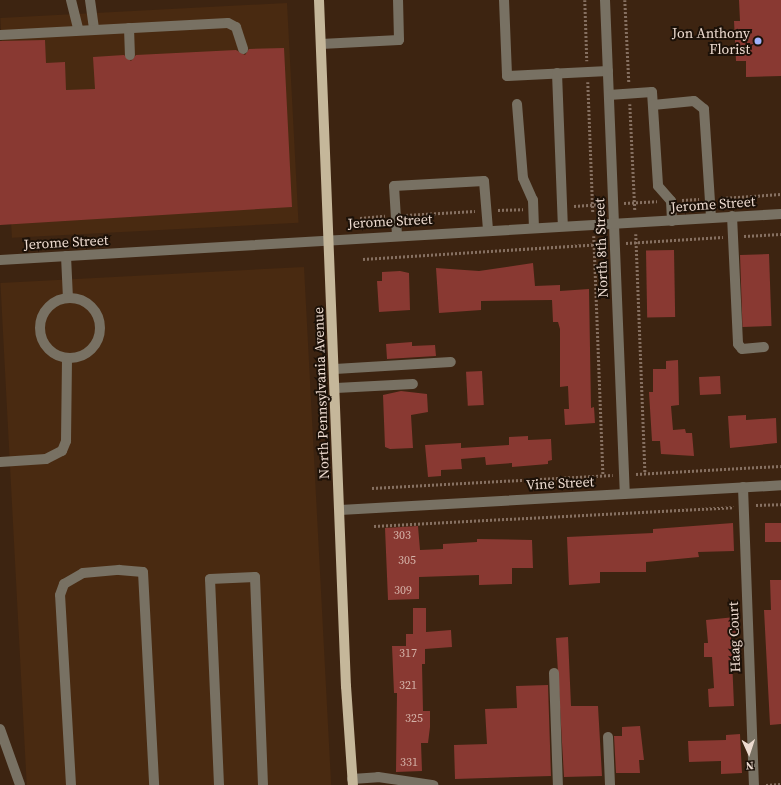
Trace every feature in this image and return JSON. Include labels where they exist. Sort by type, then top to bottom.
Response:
[{"type":"main road","name":"North Pennsylvania Avenue","points":[[319,0],[328,239],[353,782]]},
{"type":"street","points":[[71,0],[78,29]]},
{"type":"street","points":[[90,0],[94,28]]},
{"type":"street","points":[[321,44],[399,40],[398,0]]},
{"type":"street","points":[[504,0],[507,76],[608,71]]},
{"type":"street","name":"North 8th Street","points":[[605,0],[625,494]]},
{"type":"street","points":[[0,35],[94,28],[129,28],[228,22],[236,27],[243,50]]},
{"type":"street","points":[[129,28],[130,55]]},
{"type":"street","points":[[557,74],[563,226]]},
{"type":"street","points":[[609,95],[652,92],[658,186],[671,200],[672,221]]},
{"type":"street","points":[[653,105],[694,101],[704,109],[711,218]]},
{"type":"street","points":[[517,104],[523,178],[533,200],[534,227]]},
{"type":"street","points":[[397,235],[394,186],[484,181],[488,230]]},
{"type":"street","name":"Jerome Street","points":[[0,260],[328,239],[781,214]]},
{"type":"street","points":[[732,216],[738,344],[742,349],[764,347]]},
{"type":"street","points":[[66,256],[68,298]]},
{"type":"street","points":[[68,298],[86,303],[98,317],[100,336],[90,351],[82,356],[67,358],[52,353],[45,345],[40,325],[49,306],[68,298]]},
{"type":"street","points":[[0,462],[46,459],[62,451],[66,441],[67,358]]},
{"type":"street","points":[[335,369],[451,362]]},
{"type":"street","points":[[336,388],[413,384]]},
{"type":"street","name":"Vine Street","points":[[340,510],[781,485]]},
{"type":"street","name":"Haag Court","points":[[743,487],[754,785]]},
{"type":"street","points":[[71,785],[60,595],[64,584],[83,573],[119,570],[143,572],[154,785]]},
{"type":"street","points":[[219,785],[210,579],[254,577],[263,785]]},
{"type":"street","points":[[554,673],[558,785]]},
{"type":"street","points":[[0,729],[20,785]]},
{"type":"street","points":[[608,737],[610,785]]},
{"type":"street","points":[[353,782],[378,777],[433,785]]},
{"type":"path","points":[[625,0],[645,473]]},
{"type":"path","points":[[363,258],[781,234]]},
{"type":"path","points":[[372,488],[781,466]]},
{"type":"path","points":[[374,526],[781,504]]},
{"type":"path","points":[[759,785],[781,784]]},
{"type":"shaded area","points":[[287,3],[299,223],[12,238],[0,18]]},
{"type":"shaded area","points":[[304,267],[331,785],[27,785],[0,283]]},
{"type":"building","name":"Jon Anthony Florist","points":[[739,0],[781,0],[781,76],[746,77],[746,61],[736,61],[734,21],[740,21]]},
{"type":"building","points":[[45,40],[46,63],[65,62],[66,90],[95,89],[93,57],[124,55],[131,61],[136,55],[236,50],[245,55],[249,49],[284,48],[292,207],[0,225],[0,41]]},
{"type":"building","points":[[646,250],[674,250],[675,317],[647,317]]},
{"type":"building","points":[[769,254],[772,326],[743,327],[740,255]]},
{"type":"building","points":[[533,263],[535,286],[560,285],[560,291],[589,289],[591,408],[594,407],[595,423],[565,425],[564,409],[569,409],[568,386],[560,387],[560,329],[558,322],[553,322],[552,300],[481,301],[481,310],[439,313],[436,268],[479,271]]},
{"type":"building","points":[[400,271],[409,273],[410,310],[379,312],[377,281],[382,281],[382,272]]},
{"type":"building","points":[[412,342],[412,346],[435,345],[436,356],[387,359],[386,344]]},
{"type":"building","points":[[678,360],[679,405],[671,406],[673,430],[685,429],[686,433],[692,433],[694,456],[661,454],[660,441],[652,441],[649,392],[653,392],[653,369],[666,369],[666,361]]},
{"type":"building","points":[[482,371],[484,405],[468,406],[466,372]]},
{"type":"building","points":[[720,376],[721,394],[700,395],[699,377]]},
{"type":"building","points":[[401,391],[427,394],[428,412],[411,415],[413,448],[390,449],[385,447],[383,395]]},
{"type":"building","points":[[746,415],[746,420],[776,418],[777,443],[730,448],[728,416]]},
{"type":"building","points":[[528,436],[528,440],[551,439],[552,460],[548,461],[548,464],[512,467],[512,463],[486,465],[485,457],[461,459],[462,469],[441,470],[441,476],[428,477],[425,445],[461,443],[461,448],[509,445],[509,437]]},
{"type":"building","points":[[733,523],[734,551],[698,552],[699,557],[646,562],[646,572],[600,572],[600,583],[569,585],[567,537],[653,533],[653,529]]},
{"type":"building","points":[[765,523],[781,523],[781,542],[765,542]]},
{"type":"building","points":[[418,526],[420,550],[443,549],[443,544],[477,542],[477,539],[532,540],[533,568],[512,568],[512,584],[479,585],[479,575],[419,577],[419,599],[388,600],[385,528]]},
{"type":"building","points":[[770,580],[781,580],[781,724],[770,725],[764,610],[771,610]]},
{"type":"building","points":[[413,608],[426,608],[426,632],[451,630],[452,647],[425,649],[425,664],[422,664],[423,711],[430,711],[430,727],[428,743],[421,743],[422,771],[396,772],[397,693],[394,693],[392,646],[406,646],[406,634],[413,634]]},
{"type":"building","points":[[735,617],[736,635],[731,635],[734,706],[709,707],[708,689],[714,688],[712,657],[704,657],[704,643],[708,643],[706,620]]},
{"type":"building","points":[[568,637],[571,706],[598,706],[602,776],[564,777],[556,638]]},
{"type":"building","points":[[548,685],[551,776],[455,779],[454,745],[487,744],[485,709],[517,708],[516,686]]},
{"type":"building","points":[[640,726],[644,760],[639,760],[640,773],[616,773],[614,736],[622,736],[622,727]]},
{"type":"building","points":[[740,734],[742,773],[721,774],[721,761],[689,762],[688,741],[726,740],[726,735]]},
{"type":"place","name":"Jon Anthony Florist","points":[[758,41]]}]
